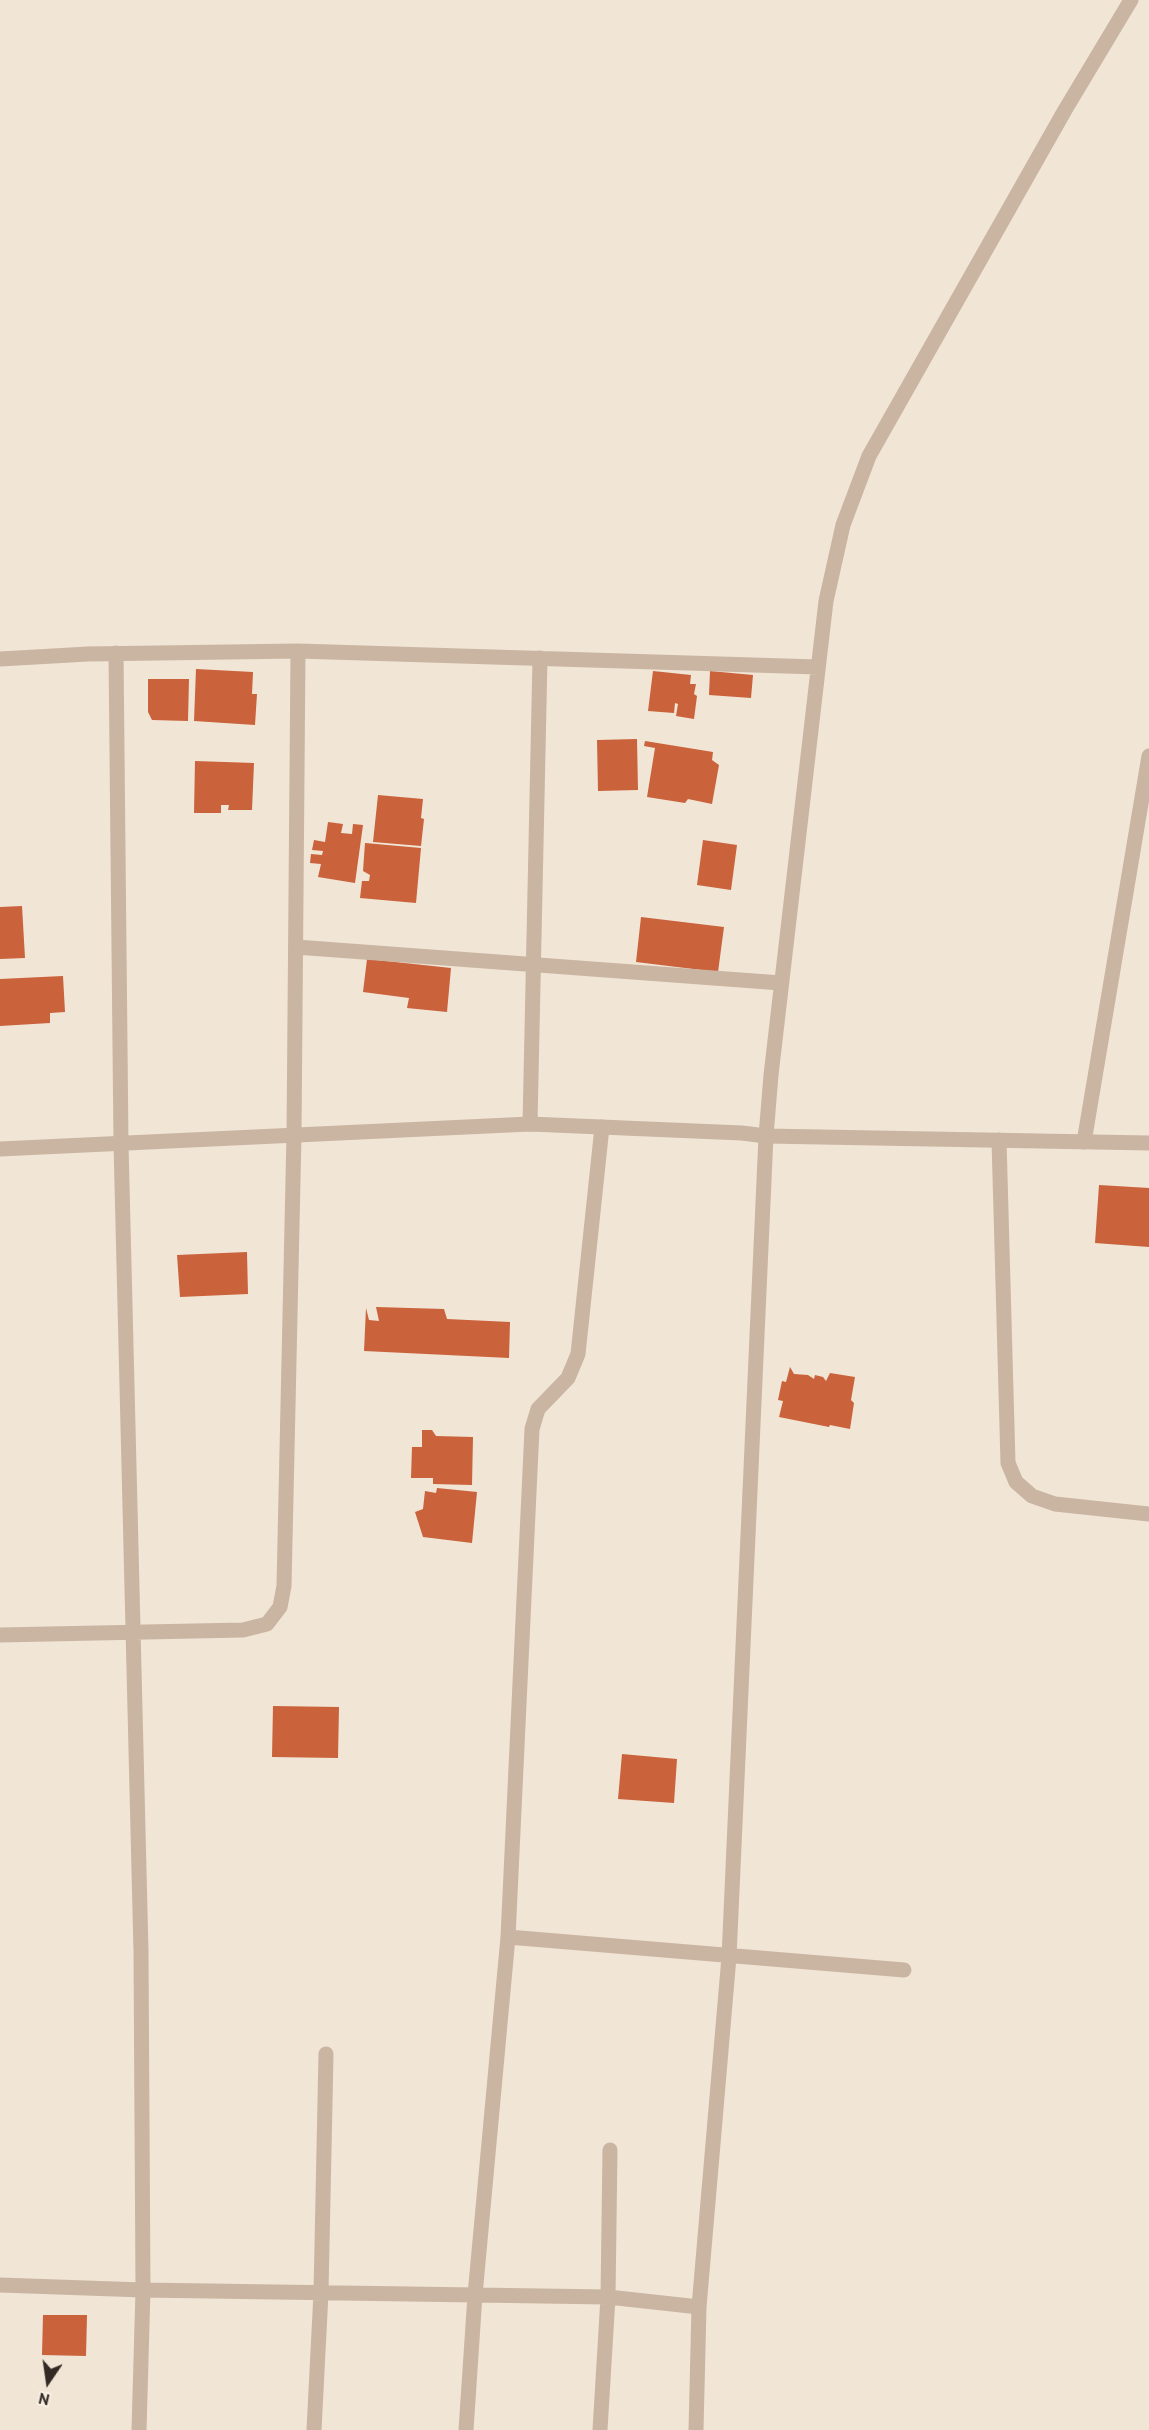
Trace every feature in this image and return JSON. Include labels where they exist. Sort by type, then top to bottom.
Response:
[{"type":"street","points":[[696,2430],[699,2307],[729,1957],[766,1136],[781,983],[826,601],[843,525],[869,456],[1065,110],[1131,0]]},
{"type":"street","points":[[0,658],[116,653],[298,651],[818,668]]},
{"type":"street","points":[[0,1635],[243,1630],[267,1623],[280,1607],[284,1586],[294,1135],[298,651]]},
{"type":"street","points":[[116,653],[121,1144],[135,1633],[141,1963],[143,2290],[139,2430]]},
{"type":"street","points":[[530,1124],[540,658]]},
{"type":"street","points":[[1084,1142],[1149,756]]},
{"type":"street","points":[[296,947],[781,983]]},
{"type":"street","points":[[0,1149],[530,1124],[766,1136],[1149,1143]]},
{"type":"street","points":[[466,2430],[475,2295],[508,1937],[532,1429],[538,1409],[568,1378],[578,1354],[602,1126]]},
{"type":"street","points":[[999,1140],[1008,1463],[1016,1482],[1032,1496],[1055,1504],[1149,1514]]},
{"type":"street","points":[[508,1937],[904,1970]]},
{"type":"street","points":[[314,2430],[321,2293],[326,2054]]},
{"type":"street","points":[[600,2430],[608,2297],[610,2150]]},
{"type":"street","points":[[0,2285],[143,2290],[608,2297],[699,2307]]},
{"type":"building","points":[[196,669],[253,672],[252,694],[257,694],[255,725],[194,721]]},
{"type":"building","points":[[653,671],[691,675],[690,684],[696,684],[694,694],[697,696],[694,719],[676,716],[678,704],[675,703],[674,713],[648,711]]},
{"type":"building","points":[[710,671],[753,675],[751,698],[709,695]]},
{"type":"building","points":[[148,679],[189,679],[188,721],[152,720],[148,712]]},
{"type":"building","points":[[637,739],[638,790],[598,791],[597,740]]},
{"type":"building","points":[[645,741],[713,752],[712,760],[719,765],[712,804],[688,799],[685,803],[647,797],[655,748],[644,746]]},
{"type":"building","points":[[195,761],[254,763],[252,810],[228,810],[229,805],[221,805],[221,813],[194,813]]},
{"type":"building","points":[[378,795],[423,799],[421,818],[424,819],[421,846],[373,842]]},
{"type":"building","points":[[328,822],[343,824],[341,833],[352,834],[353,824],[363,825],[355,883],[318,877],[321,864],[310,863],[311,854],[322,855],[323,851],[312,850],[314,840],[325,842]]},
{"type":"building","points":[[703,840],[737,845],[731,890],[697,885]]},
{"type":"building","points":[[365,843],[421,848],[416,903],[360,898],[362,881],[369,881],[370,875],[363,871]]},
{"type":"building","points":[[22,906],[25,958],[0,959],[0,907]]},
{"type":"building","points":[[641,917],[724,927],[718,972],[636,962]]},
{"type":"building","points":[[367,959],[451,968],[447,1012],[407,1008],[409,998],[363,992]]},
{"type":"building","points":[[63,976],[65,1012],[50,1013],[50,1023],[0,1026],[0,979]]},
{"type":"building","points":[[1099,1185],[1149,1188],[1149,1247],[1095,1243]]},
{"type":"building","points":[[247,1252],[248,1294],[180,1297],[177,1255]]},
{"type":"building","points":[[376,1307],[444,1309],[447,1319],[510,1322],[509,1358],[364,1351],[366,1308],[369,1320],[379,1321]]},
{"type":"building","points":[[790,1367],[794,1374],[808,1375],[814,1379],[815,1375],[823,1377],[826,1381],[830,1373],[855,1377],[850,1429],[779,1417],[783,1401],[778,1400],[782,1381],[786,1382]]},
{"type":"building","points":[[422,1430],[432,1430],[436,1436],[473,1437],[472,1485],[433,1484],[433,1478],[411,1478],[412,1447],[422,1447]]},
{"type":"building","points":[[437,1488],[477,1492],[472,1543],[423,1537],[415,1512],[423,1509],[425,1491],[436,1493]]},
{"type":"building","points":[[273,1706],[339,1707],[338,1758],[272,1757]]},
{"type":"building","points":[[622,1754],[677,1759],[674,1803],[618,1799]]},
{"type":"building","points":[[43,2315],[87,2315],[86,2356],[42,2355]]}]
